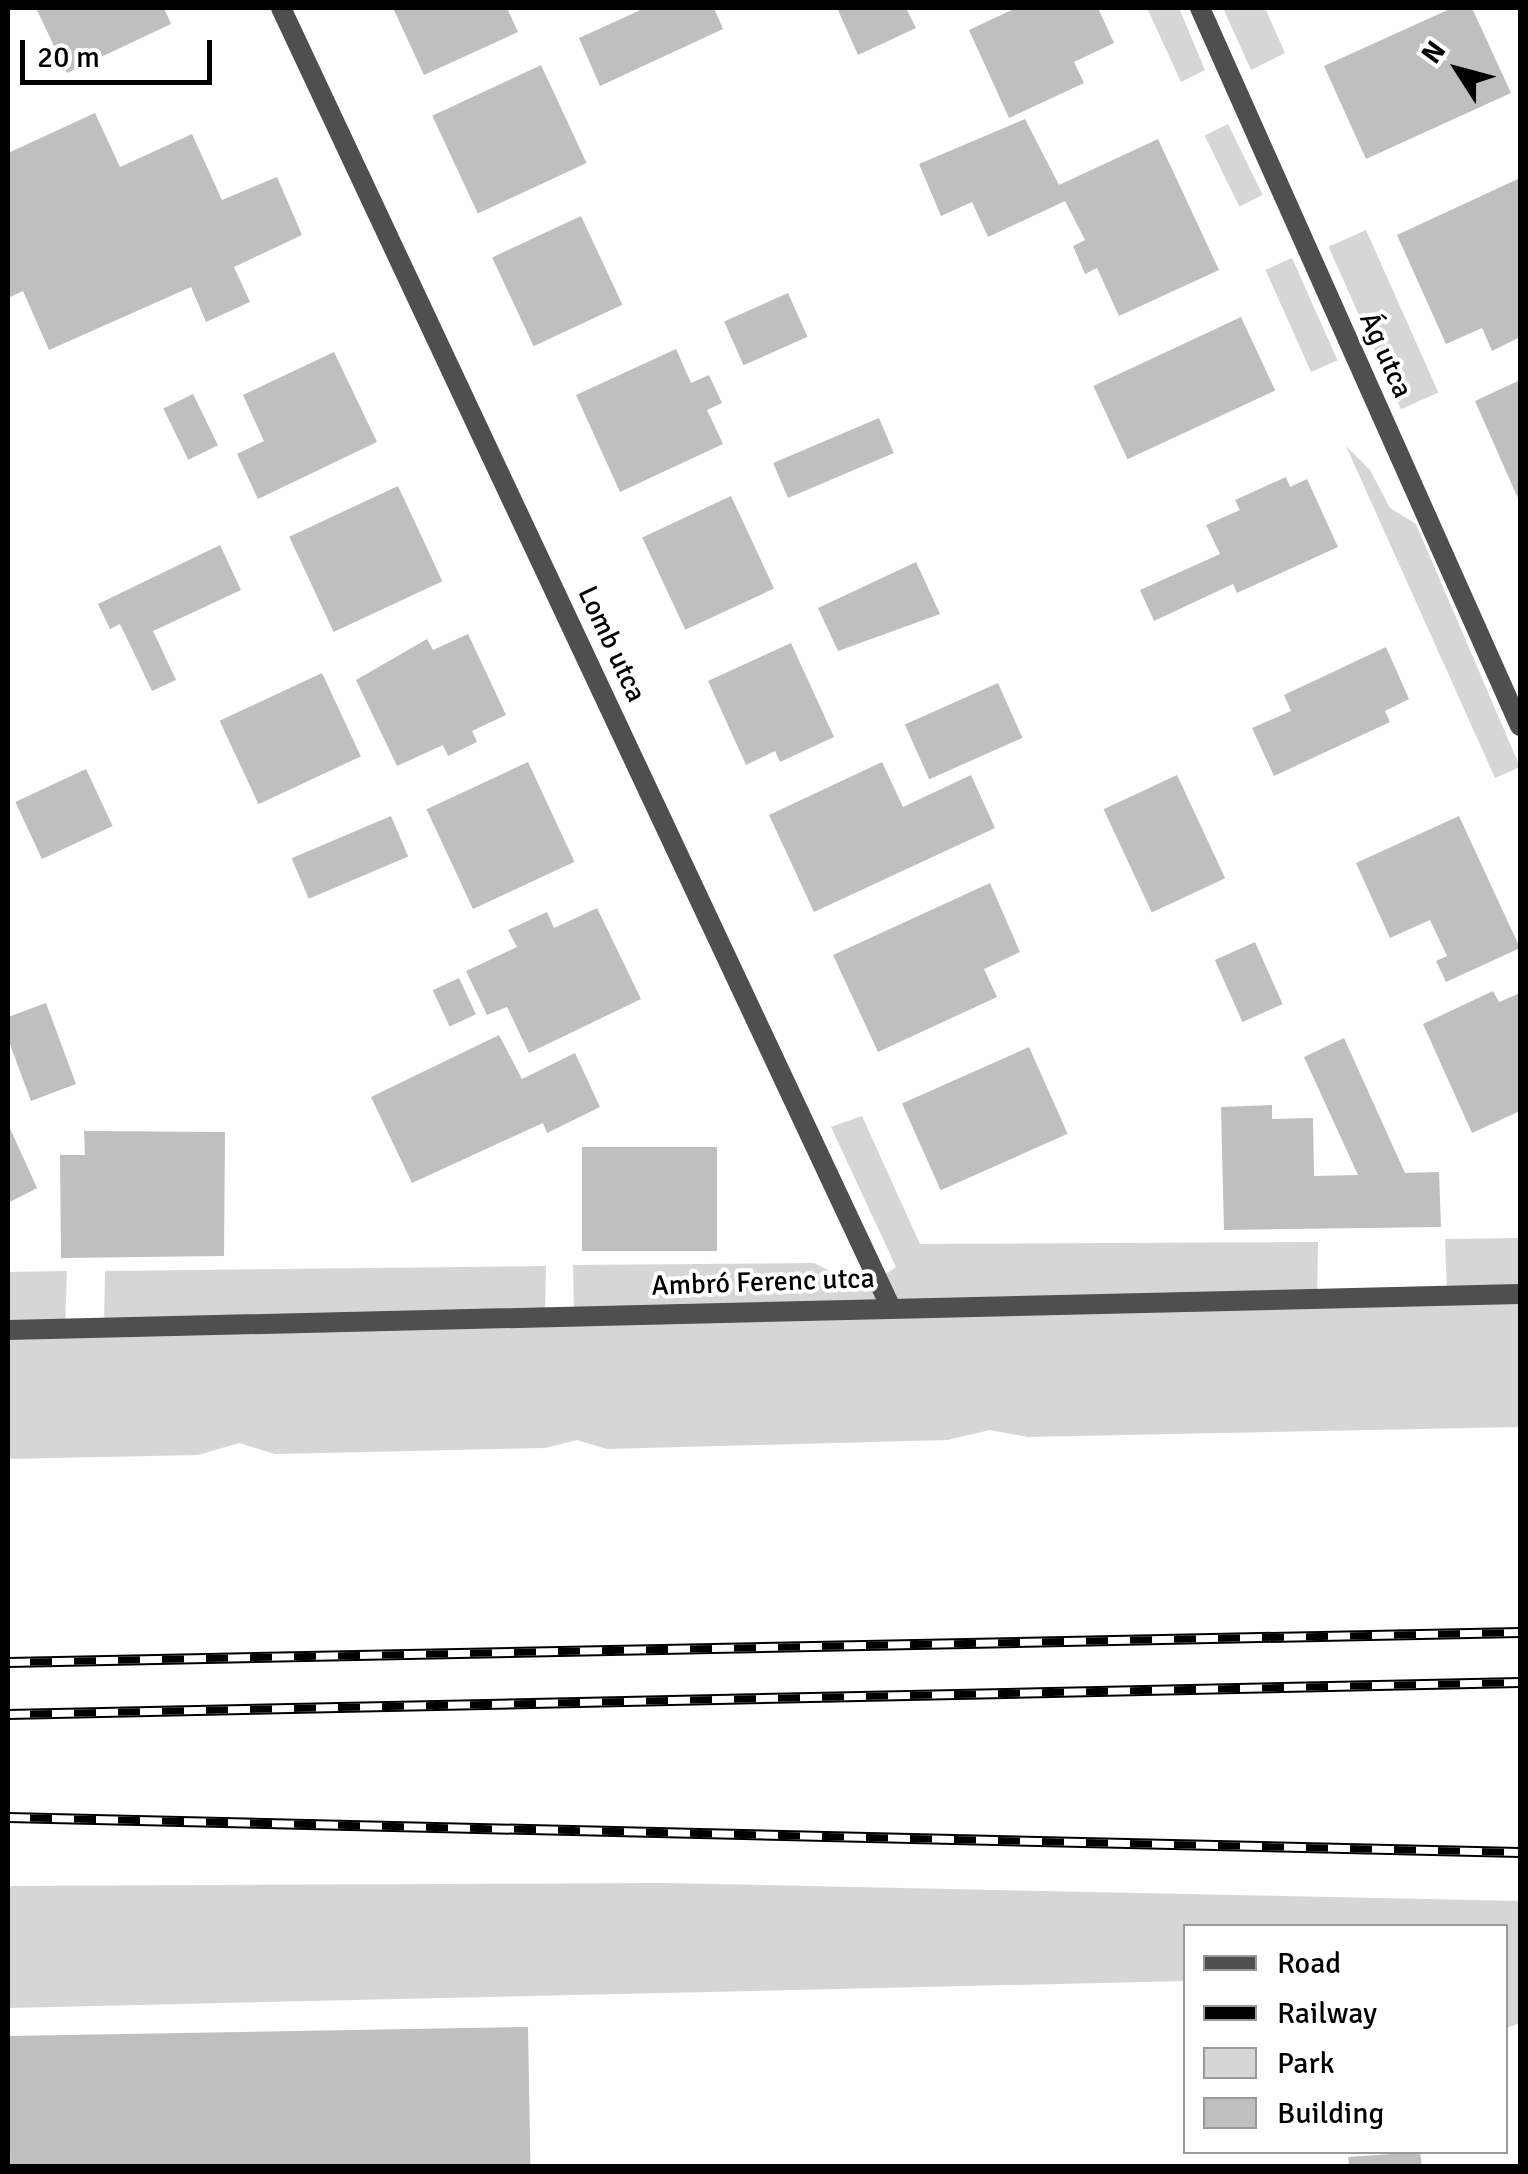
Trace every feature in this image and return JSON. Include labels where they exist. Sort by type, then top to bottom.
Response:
[{"type":"street","name":"Lomb utca","points":[[281,8],[890,1306]]},
{"type":"street","name":"Ág utca","points":[[1200,8],[1520,726]]},
{"type":"street","name":"Ambró Ferenc utca","points":[[8,1330],[1520,1294]]},
{"type":"green space","points":[[1147,8],[1179,8],[1205,70],[1181,82]]},
{"type":"green space","points":[[1223,8],[1265,8],[1285,53],[1251,70]]},
{"type":"green space","points":[[1228,124],[1263,195],[1239,206],[1205,135]]},
{"type":"green space","points":[[1366,230],[1438,393],[1401,409],[1329,247]]},
{"type":"green space","points":[[1292,258],[1338,360],[1311,372],[1266,270]]},
{"type":"green space","points":[[1346,446],[1370,470],[1390,508],[1416,524],[1520,767],[1495,778]]},
{"type":"green space","points":[[862,1116],[920,1244],[1318,1242],[1317,1297],[1447,1294],[1445,1239],[1520,1238],[1520,1427],[1028,1437],[990,1430],[947,1440],[607,1449],[577,1440],[545,1448],[275,1454],[239,1443],[198,1455],[8,1459],[8,1272],[67,1271],[65,1328],[104,1327],[105,1271],[546,1266],[545,1315],[574,1315],[573,1265],[814,1263],[842,1277],[878,1279],[896,1267],[831,1127]]},
{"type":"green space","points":[[663,1883],[1520,1901],[1520,2023],[1508,2027],[1508,1924],[1183,1924],[1183,1981],[8,2008],[8,1886]]},
{"type":"building","points":[[36,8],[164,8],[171,24],[67,73]]},
{"type":"building","points":[[393,8],[507,8],[518,32],[424,75]]},
{"type":"building","points":[[645,8],[714,8],[723,29],[600,86],[579,38]]},
{"type":"building","points":[[837,8],[906,8],[916,28],[858,55]]},
{"type":"building","points":[[1016,8],[1098,8],[1114,43],[1074,62],[1084,83],[1009,118],[969,30]]},
{"type":"building","points":[[1452,8],[1472,8],[1511,93],[1366,159],[1324,66]]},
{"type":"building","points":[[541,65],[587,163],[478,214],[432,116]]},
{"type":"building","points":[[95,113],[120,167],[192,134],[222,200],[277,177],[302,235],[234,267],[250,302],[206,322],[191,287],[49,350],[23,291],[8,298],[8,153]]},
{"type":"building","points":[[1025,119],[1059,185],[1158,139],[1219,270],[1119,316],[1097,268],[1085,274],[1073,246],[1085,240],[1065,201],[988,237],[972,202],[941,216],[919,164]]},
{"type":"building","points":[[1520,178],[1520,337],[1492,351],[1482,328],[1446,344],[1397,235]]},
{"type":"building","points":[[581,216],[622,305],[534,346],[492,257]]},
{"type":"building","points":[[788,293],[808,337],[744,365],[724,321]]},
{"type":"building","points":[[1241,317],[1275,390],[1128,459],[1093,386]]},
{"type":"building","points":[[676,349],[691,383],[709,375],[722,403],[707,410],[723,444],[620,492],[576,395]]},
{"type":"building","points":[[334,352],[377,442],[258,499],[237,454],[264,441],[243,395]]},
{"type":"building","points":[[1520,380],[1520,503],[1475,401]]},
{"type":"building","points":[[193,394],[218,445],[188,460],[163,408]]},
{"type":"building","points":[[879,418],[894,453],[788,498],[773,463]]},
{"type":"building","points":[[1286,477],[1290,487],[1307,479],[1338,547],[1237,593],[1233,584],[1154,621],[1140,590],[1220,554],[1206,525],[1240,510],[1235,500]]},
{"type":"building","points":[[398,486],[442,581],[334,632],[289,537]]},
{"type":"building","points":[[731,496],[774,588],[685,630],[642,537]]},
{"type":"building","points":[[220,545],[241,590],[153,631],[176,680],[152,691],[120,624],[110,629],[98,604]]},
{"type":"building","points":[[916,562],[940,614],[838,651],[818,608]]},
{"type":"building","points":[[468,634],[506,715],[472,731],[477,742],[448,756],[443,745],[397,766],[356,680],[427,639],[433,650]]},
{"type":"building","points":[[791,643],[834,737],[780,762],[775,751],[746,765],[708,681]]},
{"type":"building","points":[[1386,647],[1409,699],[1385,711],[1390,722],[1274,776],[1252,728],[1291,711],[1284,695]]},
{"type":"building","points":[[322,673],[361,756],[258,804],[220,721]]},
{"type":"building","points":[[998,683],[1022,738],[929,779],[905,724]]},
{"type":"building","points":[[528,762],[574,862],[473,909],[426,809]]},
{"type":"building","points":[[882,762],[903,807],[971,775],[995,828],[814,912],[769,815]]},
{"type":"building","points":[[86,769],[113,826],[42,859],[15,802]]},
{"type":"building","points":[[1177,775],[1225,878],[1152,913],[1104,809]]},
{"type":"building","points":[[391,816],[408,857],[309,899],[292,858]]},
{"type":"building","points":[[1459,816],[1520,948],[1446,982],[1436,961],[1447,956],[1430,920],[1390,938],[1356,863]]},
{"type":"building","points":[[990,883],[1020,952],[984,969],[997,997],[878,1052],[833,955]]},
{"type":"building","points":[[597,908],[641,999],[529,1053],[507,1007],[487,1015],[466,971],[517,947],[508,930],[547,912],[554,928]]},
{"type":"building","points":[[1255,942],[1283,1004],[1242,1022],[1215,960]]},
{"type":"building","points":[[459,978],[476,1014],[450,1027],[433,990]]},
{"type":"building","points":[[1493,991],[1499,1002],[1520,993],[1520,1111],[1472,1133],[1423,1024]]},
{"type":"building","points":[[46,1003],[76,1084],[31,1101],[8,1039],[8,1017]]},
{"type":"building","points":[[499,1035],[522,1079],[575,1053],[600,1107],[547,1133],[543,1123],[412,1183],[371,1097]]},
{"type":"building","points":[[1344,1038],[1405,1173],[1439,1172],[1441,1227],[1224,1230],[1221,1107],[1272,1105],[1272,1119],[1313,1118],[1314,1176],[1358,1175],[1304,1057]]},
{"type":"building","points":[[1029,1047],[1068,1134],[941,1190],[902,1104]]},
{"type":"building","points":[[8,1124],[37,1188],[8,1203]]},
{"type":"building","points":[[84,1131],[225,1132],[224,1256],[61,1258],[60,1155],[85,1155]]},
{"type":"building","points":[[582,1147],[717,1147],[717,1251],[582,1251]]},
{"type":"building","points":[[528,2027],[530,2166],[10,2166],[8,2036]]},
{"type":"building","points":[[1420,2154],[1422,2166],[1349,2166],[1348,2157]]},
{"type":"railway","points":[[8,1662],[1520,1632]]},
{"type":"railway","points":[[8,1714],[1520,1682]]},
{"type":"railway","points":[[8,1817],[1520,1852]]}]
